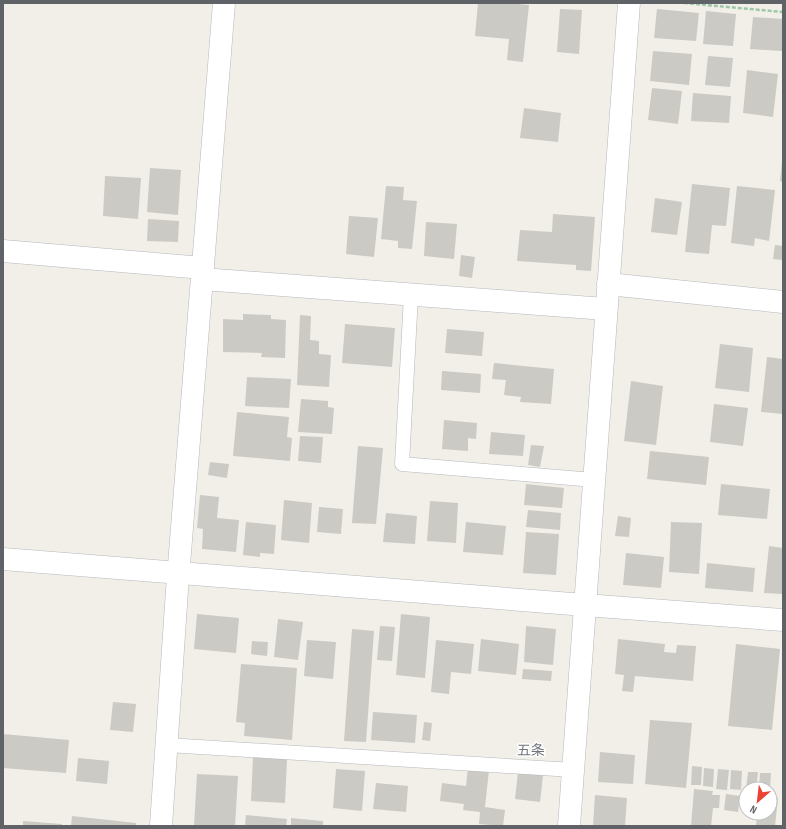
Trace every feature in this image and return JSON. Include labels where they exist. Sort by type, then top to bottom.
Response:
[{"type":"street","points":[[161,826],[179,572],[224,3]]},
{"type":"street","points":[[569,826],[629,3]]},
{"type":"street","points":[[3,251],[411,295],[606,309]]},
{"type":"street","points":[[608,284],[783,302]]},
{"type":"street","points":[[3,559],[783,620]]},
{"type":"lane","points":[[411,295],[402,464],[594,480]]},
{"type":"lane","points":[[167,745],[574,770]]},
{"type":"path","points":[[684,3],[783,12]]},
{"type":"building","points":[[478,3],[529,5],[523,62],[507,60],[509,39],[475,36]]},
{"type":"building","points":[[560,9],[582,10],[579,54],[557,52]]},
{"type":"building","points":[[657,9],[699,13],[696,41],[654,38]]},
{"type":"building","points":[[706,11],[736,14],[733,46],[703,44]]},
{"type":"building","points":[[753,17],[783,19],[782,51],[750,49]]},
{"type":"building","points":[[653,51],[692,54],[689,85],[650,81]]},
{"type":"building","points":[[708,56],[733,58],[730,87],[705,85]]},
{"type":"building","points":[[747,70],[778,74],[773,117],[743,113]]},
{"type":"building","points":[[652,88],[682,91],[678,124],[648,120]]},
{"type":"building","points":[[693,93],[731,96],[729,123],[691,121]]},
{"type":"building","points":[[524,108],[561,113],[558,142],[520,138]]},
{"type":"building","points":[[783,161],[783,182],[780,181]]},
{"type":"building","points":[[150,168],[181,170],[178,215],[147,212]]},
{"type":"building","points":[[105,176],[141,178],[138,219],[103,216]]},
{"type":"building","points":[[692,184],[730,188],[726,226],[712,225],[709,254],[685,252]]},
{"type":"building","points":[[386,186],[404,187],[403,200],[417,201],[412,249],[398,248],[398,241],[381,239]]},
{"type":"building","points":[[737,186],[775,190],[769,241],[755,238],[754,246],[731,243]]},
{"type":"building","points":[[655,198],[682,202],[677,235],[651,232]]},
{"type":"building","points":[[553,214],[595,217],[591,271],[576,270],[576,265],[517,261],[520,230],[552,232]]},
{"type":"building","points":[[349,216],[378,218],[374,257],[346,254]]},
{"type":"building","points":[[148,219],[179,221],[178,242],[147,241]]},
{"type":"building","points":[[426,222],[457,224],[454,259],[424,256]]},
{"type":"building","points":[[775,245],[783,246],[783,260],[773,259]]},
{"type":"building","points":[[461,255],[475,257],[472,278],[459,276]]},
{"type":"building","points":[[243,314],[271,315],[271,319],[286,320],[285,358],[261,357],[262,353],[223,352],[223,319],[243,320]]},
{"type":"building","points":[[300,315],[311,316],[310,340],[319,341],[319,354],[331,355],[329,387],[297,385]]},
{"type":"building","points":[[345,324],[395,328],[392,367],[342,363]]},
{"type":"building","points":[[447,329],[484,332],[482,356],[445,353]]},
{"type":"building","points":[[720,344],[753,348],[749,392],[715,388]]},
{"type":"building","points":[[767,357],[783,359],[783,414],[761,412]]},
{"type":"building","points":[[494,363],[554,369],[551,404],[520,402],[521,397],[504,395],[506,380],[492,379]]},
{"type":"building","points":[[442,371],[481,374],[480,393],[441,390]]},
{"type":"building","points":[[247,377],[291,379],[289,408],[245,406]]},
{"type":"building","points":[[631,381],[663,386],[656,445],[624,441]]},
{"type":"building","points":[[301,399],[328,401],[328,407],[334,408],[332,434],[298,432]]},
{"type":"building","points":[[714,404],[748,408],[743,446],[710,442]]},
{"type":"building","points":[[237,412],[289,417],[287,437],[292,438],[290,461],[233,456]]},
{"type":"building","points":[[444,420],[477,423],[476,439],[468,438],[468,451],[442,449]]},
{"type":"building","points":[[491,432],[525,435],[523,456],[489,454]]},
{"type":"building","points":[[300,436],[323,437],[321,463],[298,461]]},
{"type":"building","points":[[531,445],[544,446],[540,467],[528,465]]},
{"type":"building","points":[[358,446],[383,448],[376,524],[352,523]]},
{"type":"building","points":[[650,451],[709,457],[706,485],[647,479]]},
{"type":"building","points":[[210,462],[229,464],[227,478],[208,475]]},
{"type":"building","points":[[526,484],[564,488],[562,508],[524,505]]},
{"type":"building","points":[[721,484],[770,489],[767,519],[718,515]]},
{"type":"building","points":[[200,495],[219,497],[217,518],[239,520],[236,552],[202,549],[203,529],[197,528]]},
{"type":"building","points":[[284,500],[312,503],[309,543],[281,540]]},
{"type":"building","points":[[430,501],[458,503],[456,543],[427,541]]},
{"type":"building","points":[[319,507],[343,509],[341,534],[317,532]]},
{"type":"building","points":[[528,510],[561,513],[560,530],[526,527]]},
{"type":"building","points":[[386,513],[417,516],[415,544],[383,542]]},
{"type":"building","points":[[618,516],[631,518],[629,537],[615,536]]},
{"type":"building","points":[[246,522],[276,525],[274,554],[260,553],[260,557],[243,555]]},
{"type":"building","points":[[466,522],[506,526],[503,555],[463,552]]},
{"type":"building","points":[[671,522],[702,523],[699,574],[669,572]]},
{"type":"building","points":[[526,532],[559,534],[556,575],[523,573]]},
{"type":"building","points":[[769,546],[783,548],[783,594],[764,593]]},
{"type":"building","points":[[626,553],[664,557],[661,588],[623,585]]},
{"type":"building","points":[[707,563],[755,568],[753,592],[705,588]]},
{"type":"building","points":[[197,614],[239,618],[236,653],[194,649]]},
{"type":"building","points":[[401,614],[430,617],[425,678],[396,675]]},
{"type":"building","points":[[278,619],[303,622],[298,660],[274,657]]},
{"type":"building","points":[[380,626],[395,627],[392,661],[377,660]]},
{"type":"building","points":[[526,626],[556,629],[553,665],[524,662]]},
{"type":"building","points":[[352,629],[374,631],[366,742],[344,741]]},
{"type":"building","points":[[481,639],[519,644],[516,675],[478,671]]},
{"type":"building","points":[[618,639],[665,644],[664,652],[676,653],[677,645],[696,646],[693,681],[635,676],[633,692],[622,691],[624,675],[615,674]]},
{"type":"building","points":[[307,640],[336,642],[333,679],[304,676]]},
{"type":"building","points":[[436,640],[474,644],[471,674],[451,672],[449,694],[431,692]]},
{"type":"building","points":[[252,641],[268,642],[267,656],[251,654]]},
{"type":"building","points":[[736,644],[780,649],[772,730],[728,726]]},
{"type":"building","points":[[241,664],[297,668],[292,740],[244,736],[245,723],[236,722]]},
{"type":"building","points":[[523,669],[552,671],[551,681],[522,679]]},
{"type":"building","points":[[113,702],[136,704],[133,732],[110,730]]},
{"type":"building","points":[[373,712],[417,715],[415,743],[371,740]]},
{"type":"building","points":[[650,720],[692,723],[686,788],[645,784]]},
{"type":"building","points":[[424,722],[432,723],[430,741],[422,740]]},
{"type":"building","points":[[3,734],[69,740],[66,773],[3,768]]},
{"type":"building","points":[[600,752],[635,755],[633,784],[598,782]]},
{"type":"building","points":[[253,757],[287,759],[285,803],[251,801]]},
{"type":"building","points":[[78,758],[109,761],[107,784],[76,781]]},
{"type":"building","points":[[692,766],[702,767],[701,785],[691,785]]},
{"type":"building","points":[[468,767],[489,770],[485,807],[505,810],[503,826],[479,824],[480,812],[463,810],[464,804],[440,801],[442,783],[466,786]]},
{"type":"building","points":[[704,768],[714,769],[713,787],[703,786]]},
{"type":"building","points":[[336,769],[365,771],[362,811],[333,808]]},
{"type":"building","points":[[718,769],[729,770],[727,790],[716,789]]},
{"type":"building","points":[[731,770],[742,771],[741,781],[738,781],[738,790],[730,789]]},
{"type":"building","points":[[518,772],[543,775],[540,802],[515,799]]},
{"type":"building","points":[[748,772],[758,772],[757,781],[747,781]]},
{"type":"building","points":[[760,773],[771,773],[770,781],[760,781]]},
{"type":"building","points":[[197,774],[238,776],[235,826],[194,826]]},
{"type":"building","points":[[376,783],[408,786],[406,812],[373,809]]},
{"type":"building","points":[[694,789],[713,791],[712,795],[720,795],[719,808],[713,808],[711,826],[691,826]]},
{"type":"building","points":[[726,794],[738,796],[738,812],[724,810]]},
{"type":"building","points":[[595,795],[627,798],[625,826],[593,826]]},
{"type":"building","points":[[246,815],[287,819],[286,826],[245,826]]},
{"type":"building","points":[[72,816],[136,823],[136,826],[71,826]]},
{"type":"building","points":[[291,818],[323,821],[323,826],[291,826]]},
{"type":"building","points":[[23,821],[62,824],[62,826],[23,826]]},
{"type":"building","points":[[756,821],[776,821],[775,826],[756,826]]},
{"type":"district","name":"五条","points":[[531,750]]}]
